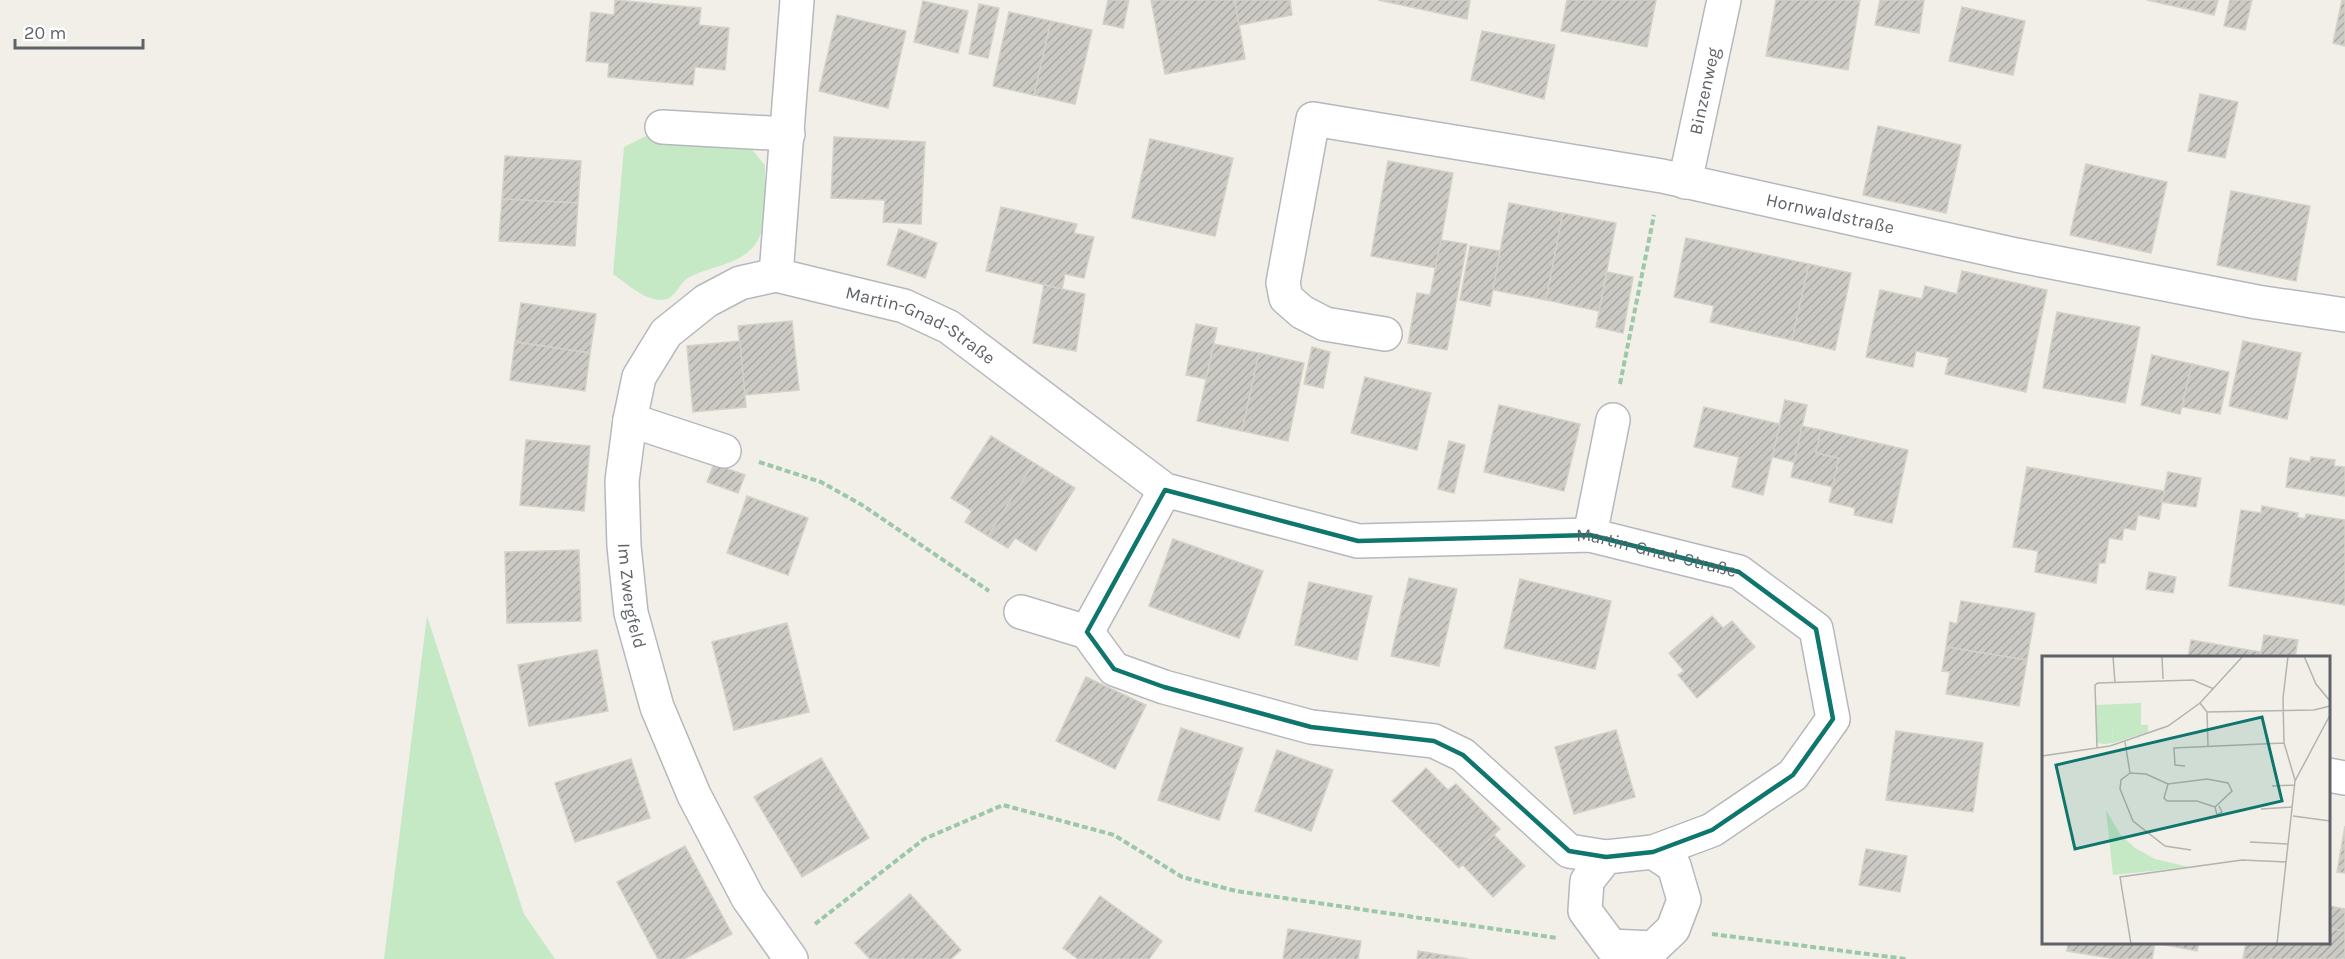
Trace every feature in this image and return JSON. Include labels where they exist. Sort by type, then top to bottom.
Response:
[{"type":"street","points":[[776,275],[798,0]]},
{"type":"street","name":"Binzenweg","points":[[1674,179],[1724,0]]},
{"type":"street","name":"Hornwaldstraße","points":[[1385,334],[1325,324],[1302,312],[1286,298],[1283,282],[1313,119],[1674,179],[2016,255],[2257,302],[2345,315]]},
{"type":"street","points":[[662,127],[788,134]]},
{"type":"street","name":"Im Zwergfeld","points":[[776,275],[740,283],[706,301],[666,333],[639,377],[630,420],[622,481],[624,546],[631,613],[657,707],[694,795],[748,898],[786,954]]},
{"type":"street","name":"Martin-Gnad-Straße","points":[[776,275],[904,306],[949,327],[1165,490],[1358,541],[1590,535],[1739,572],[1816,629],[1833,719],[1793,775],[1712,830],[1653,852],[1606,857],[1569,851],[1463,755],[1434,741],[1311,727],[1164,687],[1114,669],[1086,632]]},
{"type":"street","points":[[630,420],[724,451]]},
{"type":"street","points":[[1590,535],[1613,420]]},
{"type":"street","points":[[1021,612],[1086,632],[1165,490]]},
{"type":"street","points":[[2330,775],[2345,778]]},
{"type":"street","points":[[1606,857],[1587,881],[1585,911],[1611,946],[1653,948],[1673,929],[1684,900],[1674,866],[1653,852]]},
{"type":"path","points":[[1613,420],[1674,179]]},
{"type":"path","points":[[724,451],[821,482],[862,505],[1021,612]]},
{"type":"path","points":[[786,954],[924,839],[1003,805],[1114,835],[1182,877],[1236,891],[1611,946]]},
{"type":"path","points":[[1673,929],[1906,959]]},
{"type":"highlighted area","points":[[1165,490],[1358,541],[1590,535],[1739,572],[1816,629],[1833,719],[1793,775],[1712,830],[1653,852],[1606,857],[1569,851],[1463,755],[1434,741],[1311,727],[1164,687],[1114,669],[1087,632]]},
{"type":"green space","points":[[646,136],[699,136],[725,139],[751,149],[765,165],[764,218],[759,238],[754,246],[731,262],[688,278],[673,295],[661,300],[642,294],[613,274],[624,147]]},
{"type":"green space","points":[[427,616],[524,914],[555,959],[384,959]]},
{"type":"building","points":[[615,0],[701,8],[699,25],[729,28],[725,70],[695,67],[693,85],[608,77],[609,63],[586,61],[591,12],[614,15]]},
{"type":"building","points":[[1108,0],[1129,0],[1123,28],[1103,24]]},
{"type":"building","points":[[1151,0],[1235,0],[1245,59],[1165,74]]},
{"type":"building","points":[[1235,0],[1290,0],[1292,15],[1239,25]]},
{"type":"building","points":[[1378,0],[1470,0],[1467,19]]},
{"type":"building","points":[[1567,0],[1656,0],[1647,47],[1561,31]]},
{"type":"building","points":[[1776,0],[1860,0],[1848,70],[1766,56]]},
{"type":"building","points":[[1880,0],[1924,0],[1919,33],[1875,25]]},
{"type":"building","points":[[2147,0],[2218,0],[2214,15]]},
{"type":"building","points":[[2230,0],[2252,0],[2245,30],[2224,26]]},
{"type":"building","points":[[2342,0],[2345,0],[2345,46],[2333,43]]},
{"type":"building","points":[[923,1],[968,11],[958,53],[914,42]]},
{"type":"building","points":[[979,4],[999,8],[988,58],[969,54]]},
{"type":"building","points":[[1962,7],[2025,21],[2013,75],[1949,61]]},
{"type":"building","points":[[1009,12],[1051,21],[1034,95],[993,86]]},
{"type":"building","points":[[837,15],[906,31],[888,108],[819,91]]},
{"type":"building","points":[[1051,21],[1092,30],[1075,104],[1034,95]]},
{"type":"building","points":[[1482,31],[1555,45],[1544,99],[1471,80]]},
{"type":"building","points":[[2200,94],[2238,102],[2225,158],[2188,151]]},
{"type":"building","points":[[1878,126],[1961,145],[1946,213],[1863,195]]},
{"type":"building","points":[[834,137],[925,142],[921,224],[883,222],[885,200],[831,198]]},
{"type":"building","points":[[1150,139],[1233,158],[1215,236],[1132,218]]},
{"type":"building","points":[[505,156],[581,161],[578,203],[502,199]]},
{"type":"building","points":[[1388,161],[1453,173],[1436,268],[1371,256]]},
{"type":"building","points":[[2086,164],[2167,182],[2151,253],[2070,235]]},
{"type":"building","points":[[2231,191],[2310,206],[2296,281],[2217,265]]},
{"type":"building","points":[[502,199],[578,203],[575,246],[499,241]]},
{"type":"building","points":[[1509,203],[1563,213],[1546,300],[1493,290]]},
{"type":"building","points":[[1001,207],[1077,224],[1074,233],[1094,237],[1084,278],[1065,274],[1062,289],[986,271]]},
{"type":"building","points":[[1563,213],[1616,223],[1599,311],[1546,300]]},
{"type":"building","points":[[899,229],[937,243],[925,278],[887,265]]},
{"type":"building","points":[[1686,238],[1809,264],[1792,340],[1710,322],[1714,306],[1674,297]]},
{"type":"building","points":[[1441,240],[1467,244],[1447,350],[1408,343],[1417,293],[1430,295]]},
{"type":"building","points":[[1470,246],[1500,251],[1490,306],[1460,300]]},
{"type":"building","points":[[1809,264],[1851,273],[1835,350],[1792,340]]},
{"type":"building","points":[[1962,271],[2047,290],[2026,392],[1945,374],[1949,358],[1916,351],[1913,367],[1866,357],[1880,290],[1922,299],[1925,286],[1957,294]]},
{"type":"building","points":[[1607,272],[1633,277],[1623,333],[1596,327]]},
{"type":"building","points":[[1044,285],[1085,294],[1076,351],[1033,343]]},
{"type":"building","points":[[521,303],[596,314],[590,353],[515,342]]},
{"type":"building","points":[[2057,312],[2140,327],[2125,403],[2043,388]]},
{"type":"building","points":[[792,321],[799,390],[745,395],[738,326]]},
{"type":"building","points":[[1196,324],[1217,328],[1206,379],[1186,375]]},
{"type":"building","points":[[740,341],[746,407],[693,412],[687,346]]},
{"type":"building","points":[[2243,341],[2301,353],[2287,419],[2229,406]]},
{"type":"building","points":[[515,342],[590,353],[585,391],[510,380]]},
{"type":"building","points":[[1214,344],[1259,353],[1242,431],[1197,421]]},
{"type":"building","points":[[1312,347],[1330,352],[1323,388],[1304,384]]},
{"type":"building","points":[[1259,353],[1304,363],[1288,441],[1242,431]]},
{"type":"building","points":[[2152,355],[2192,364],[2180,414],[2141,405]]},
{"type":"building","points":[[2192,364],[2229,372],[2220,414],[2182,407]]},
{"type":"building","points":[[1365,377],[1431,393],[1417,450],[1351,433]]},
{"type":"building","points":[[1785,400],[1807,405],[1794,462],[1772,457]]},
{"type":"building","points":[[1499,405],[1580,424],[1564,491],[1484,472]]},
{"type":"building","points":[[1704,407],[1780,424],[1763,495],[1732,487],[1739,457],[1694,447]]},
{"type":"building","points":[[1802,426],[1821,430],[1816,453],[1839,458],[1833,487],[1791,477]]},
{"type":"building","points":[[1821,430],[1908,450],[1892,523],[1854,515],[1855,508],[1829,502],[1839,458],[1816,453]]},
{"type":"building","points":[[991,436],[1034,463],[988,536],[965,522],[972,511],[951,498]]},
{"type":"building","points":[[526,440],[590,446],[584,511],[520,505]]},
{"type":"building","points":[[1449,441],[1465,445],[1454,493],[1438,489]]},
{"type":"building","points":[[2311,457],[2335,460],[2334,466],[2345,467],[2345,496],[2286,487],[2290,458],[2310,462]]},
{"type":"building","points":[[1034,463],[1075,488],[1036,551],[1015,538],[1008,548],[988,536]]},
{"type":"building","points":[[714,464],[745,475],[738,493],[707,482]]},
{"type":"building","points":[[2027,467],[2164,491],[2159,519],[2138,515],[2135,530],[2124,528],[2122,540],[2109,538],[2105,563],[2099,563],[2096,583],[2035,572],[2038,551],[2013,547]]},
{"type":"building","points":[[2168,472],[2201,478],[2196,507],[2162,502]]},
{"type":"building","points":[[747,496],[808,518],[788,575],[727,553]]},
{"type":"building","points":[[2262,506],[2298,513],[2297,517],[2305,519],[2306,514],[2345,520],[2345,605],[2229,586],[2241,510],[2261,513]]},
{"type":"building","points":[[1173,539],[1263,571],[1239,638],[1149,606]]},
{"type":"building","points":[[579,550],[581,621],[507,623],[505,552]]},
{"type":"building","points":[[2149,572],[2176,577],[2173,593],[2146,589]]},
{"type":"building","points":[[1409,578],[1457,589],[1439,666],[1391,656]]},
{"type":"building","points":[[1520,579],[1611,601],[1595,669],[1504,648]]},
{"type":"building","points":[[1309,582],[1372,596],[1357,660],[1295,645]]},
{"type":"building","points":[[1961,601],[2035,613],[2027,660],[1946,647],[1950,622],[1957,624]]},
{"type":"building","points":[[1712,616],[1723,628],[1732,621],[1755,647],[1697,698],[1678,675],[1684,671],[1669,653]]},
{"type":"building","points":[[787,623],[809,712],[734,730],[712,642]]},
{"type":"building","points":[[2264,635],[2298,640],[2295,656],[2260,656]]},
{"type":"building","points":[[2191,640],[2261,652],[2260,656],[2188,656]]},
{"type":"building","points":[[1946,647],[2027,660],[2019,706],[1946,694],[1950,672],[1942,671]]},
{"type":"building","points":[[597,650],[608,711],[529,726],[518,665]]},
{"type":"building","points":[[1086,677],[1146,705],[1115,769],[1056,741]]},
{"type":"building","points":[[1181,728],[1243,748],[1219,820],[1158,800]]},
{"type":"building","points":[[1616,730],[1635,797],[1574,814],[1555,747]]},
{"type":"building","points":[[1896,731],[1983,743],[1973,812],[1886,800]]},
{"type":"building","points":[[1277,750],[1333,770],[1311,831],[1255,811]]},
{"type":"building","points":[[821,758],[869,838],[802,877],[754,797]]},
{"type":"building","points":[[631,759],[650,818],[575,842],[555,783]]},
{"type":"building","points":[[1426,768],[1448,790],[1456,784],[1500,829],[1459,868],[1392,801]]},
{"type":"building","points":[[2345,826],[2345,873],[2337,872]]},
{"type":"building","points":[[1494,835],[1525,866],[1493,897],[1463,865]]},
{"type":"building","points":[[685,846],[732,934],[684,959],[658,959],[617,882]]},
{"type":"building","points":[[1866,849],[1907,856],[1900,892],[1859,885]]},
{"type":"building","points":[[910,894],[961,950],[951,959],[870,959],[855,943]]},
{"type":"building","points":[[1100,896],[1162,941],[1149,959],[1078,959],[1063,948]]},
{"type":"building","points":[[2330,906],[2345,909],[2345,931],[2330,928]]},
{"type":"building","points":[[2330,928],[2345,931],[2345,959],[2243,959],[2246,944],[2330,944]]},
{"type":"building","points":[[1288,929],[1361,941],[1358,959],[1283,959]]},
{"type":"building","points":[[2068,944],[2155,944],[2152,959],[2116,959],[2067,951]]},
{"type":"building","points":[[2160,944],[2199,944],[2197,951]]},
{"type":"building","points":[[1418,951],[1468,959],[1417,959]]}]
